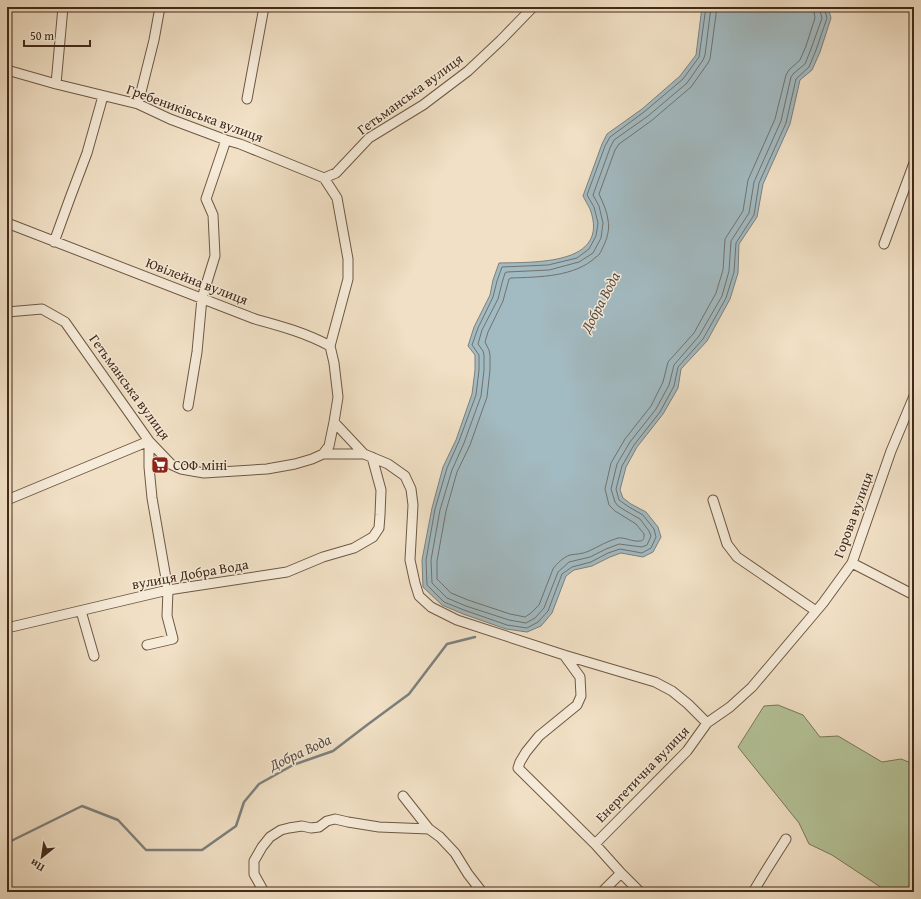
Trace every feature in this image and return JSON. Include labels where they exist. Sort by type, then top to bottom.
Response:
[{"type":"street","points":[[56,84],[63,7]]},
{"type":"street","points":[[138,104],[154,40],[160,7]]},
{"type":"street","points":[[247,99],[264,7]]},
{"type":"street","name":"Гетьманська вулиця","points":[[324,178],[336,173],[369,138],[423,105],[468,71],[533,7]]},
{"type":"street","name":"Гребениківська вулиця","points":[[7,70],[56,84],[138,104],[170,119],[240,144],[324,178]]},
{"type":"street","points":[[54,242],[88,153],[103,96]]},
{"type":"street","points":[[188,406],[197,352],[202,298],[215,256],[213,215],[206,198],[226,140]]},
{"type":"street","points":[[884,244],[914,163]]},
{"type":"street","points":[[323,454],[329,446],[338,397],[334,363],[330,346],[348,278],[348,258],[337,198],[324,178]]},
{"type":"street","name":"Ювілейна вулиця","points":[[7,223],[255,319],[294,329],[318,339],[330,346]]},
{"type":"street","name":"Гетьманська вулиця","points":[[7,312],[42,309],[65,322],[149,441],[172,465],[181,469],[204,473],[274,468],[295,464],[323,454]]},
{"type":"street","name":"Горова вулиця","points":[[752,687],[816,611],[852,563],[891,452],[914,396]]},
{"type":"street","points":[[334,422],[368,456]]},
{"type":"street","points":[[7,500],[149,441],[149,467],[152,498],[168,590],[167,616],[173,639],[147,645]]},
{"type":"street","points":[[323,454],[368,456],[388,464],[405,476],[411,489],[412,505],[410,560],[414,584],[419,596],[431,608],[458,620],[564,655],[655,682],[672,691],[688,704],[707,723]]},
{"type":"street","name":"вулиця Добра Вода","points":[[7,628],[168,590],[287,572],[323,557],[354,548],[373,537],[378,528],[380,515],[381,490],[368,456]]},
{"type":"street","points":[[713,500],[727,544],[737,557],[816,611]]},
{"type":"street","points":[[852,563],[914,595]]},
{"type":"street","points":[[81,611],[94,656]]},
{"type":"street","name":"Енергетична вулиця","points":[[564,655],[580,677],[581,696],[577,705],[539,736],[523,757],[518,768],[595,844],[640,892]]},
{"type":"street","name":"Енергетична вулиця","points":[[595,844],[687,751],[707,723],[730,707],[752,687]]},
{"type":"street","points":[[403,796],[429,829],[440,837],[454,852],[482,892]]},
{"type":"street","points":[[264,892],[254,874],[254,861],[270,837],[281,830],[302,826],[311,828],[319,827],[327,821],[335,819],[379,827],[429,829]]},
{"type":"street","points":[[753,892],[766,868],[786,840]]},
{"type":"street","points":[[602,892],[621,873]]},
{"type":"green space","points":[[778,705],[803,715],[820,737],[838,736],[882,762],[901,759],[914,764],[914,892],[888,892],[832,855],[809,844],[799,823],[738,747],[764,706]]},
{"type":"water","points":[[702,7],[828,7],[831,18],[820,52],[812,70],[800,80],[790,124],[763,184],[757,217],[739,244],[738,273],[730,299],[707,341],[681,369],[678,388],[663,414],[637,447],[626,467],[620,490],[623,498],[646,512],[658,527],[661,537],[653,552],[643,557],[621,553],[592,566],[574,570],[566,576],[552,613],[541,626],[527,632],[506,629],[463,614],[442,605],[423,587],[422,560],[432,508],[443,467],[456,440],[472,394],[475,355],[468,346],[474,327],[490,295],[499,263],[548,261],[565,257],[579,251],[589,241],[594,228],[590,209],[583,196],[602,144],[607,134],[642,109],[680,76],[696,55]]},
{"type":"waterway","name":"Добра Вода","points":[[7,843],[82,806],[118,820],[146,850],[202,850],[236,826],[244,802],[259,784],[293,765],[333,751],[409,694],[447,644],[475,637]]},
{"type":"place","name":"СОФ міні","points":[[160,465]]}]
